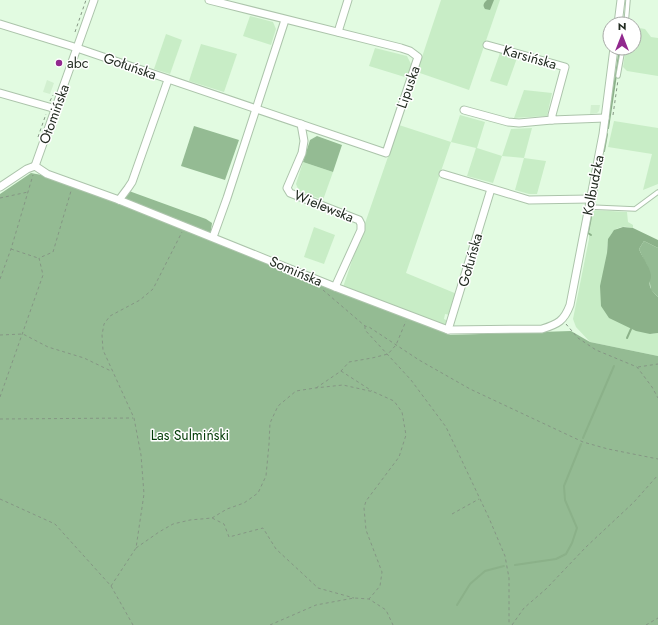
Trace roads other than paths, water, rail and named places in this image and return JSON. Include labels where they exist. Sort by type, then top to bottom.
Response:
[{"type":"street","name":"Otomińska","points":[[35,166],[94,0]]},
{"type":"street","name":"Lipuska","points":[[209,0],[410,51],[418,58],[386,153]]},
{"type":"street","points":[[338,32],[348,0]]},
{"type":"street","points":[[619,16],[621,0]]},
{"type":"street","points":[[213,237],[285,20]]},
{"type":"street","name":"Gołuńska","points":[[0,24],[77,48],[386,153]]},
{"type":"street","name":"Karsińska","points":[[487,45],[565,67],[552,120]]},
{"type":"street","name":"Kolbudzka","points":[[562,319],[567,313],[570,305],[605,118],[613,56]]},
{"type":"street","name":"Gołuńska","points":[[118,200],[132,182],[168,80]]},
{"type":"street","points":[[0,93],[56,109]]},
{"type":"street","points":[[464,110],[508,122],[519,123],[605,118]]},
{"type":"street","name":"Wielewska","points":[[301,124],[304,142],[302,153],[287,188],[290,193],[359,220],[361,224],[361,230],[335,287]]},
{"type":"street","points":[[0,187],[27,169],[35,166]]},
{"type":"street","name":"Somińska","points":[[35,166],[47,174],[118,200],[335,287],[448,330],[542,329],[556,325],[562,319]]},
{"type":"street","points":[[443,174],[529,200],[589,203]]},
{"type":"street","name":"Gołuńska","points":[[448,330],[491,189]]},
{"type":"lane","points":[[627,16],[628,0]]},
{"type":"lane","points":[[618,76],[622,56]]},
{"type":"lane","points":[[589,203],[636,209],[658,192]]},
{"type":"waterway","points":[[608,128],[619,56]]},
{"type":"waterway","points":[[604,151],[607,134]]},
{"type":"waterway","points":[[599,177],[603,157]]},
{"type":"waterway","points":[[594,204],[598,182]]},
{"type":"waterway","points":[[591,235],[588,233],[592,212]]},
{"type":"waterway","points":[[627,338],[631,329]]},
{"type":"waterway","points":[[583,438],[614,366]]},
{"type":"waterway","points":[[515,565],[556,559],[566,554],[572,543],[577,528],[565,500],[564,486],[581,444]]},
{"type":"waterway","points":[[457,605],[470,584],[485,571],[504,566]]},
{"type":"place","name":"abc","points":[[59,63]]},
{"type":"park label","name":"Las Sulmiński","points":[[190,435]]}]
